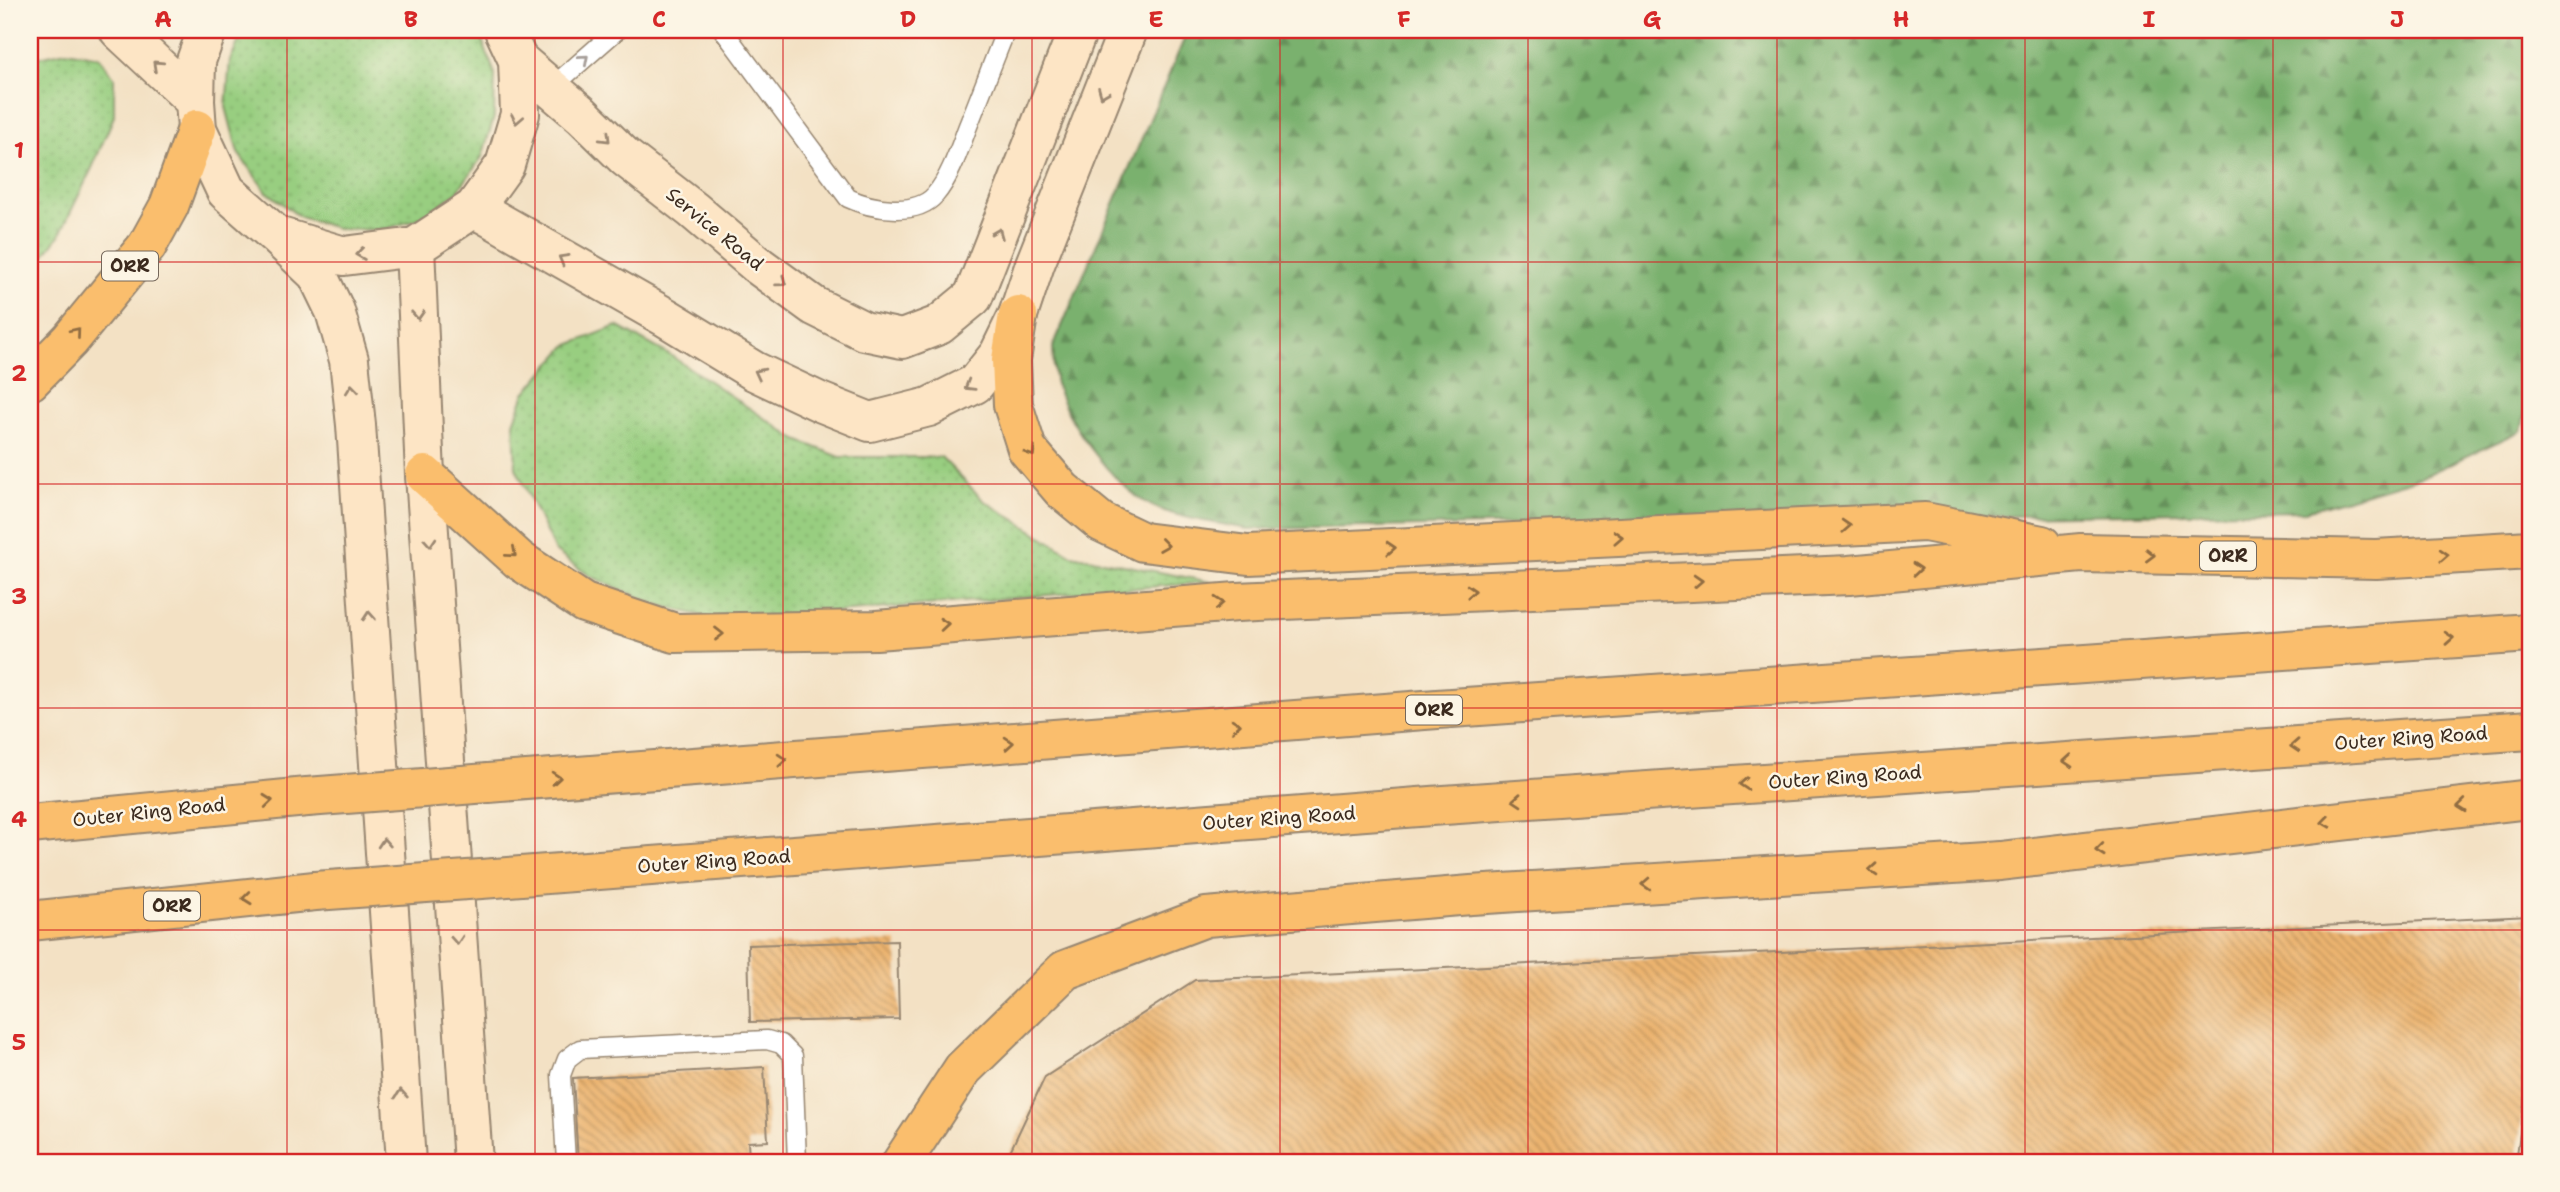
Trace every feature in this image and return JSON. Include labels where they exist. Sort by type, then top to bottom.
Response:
[{"type":"highway","name":"ORR","points":[[30,381],[70,340],[147,246],[169,206],[196,115]]},
{"type":"highway","name":"ORR","points":[[1018,315],[1010,360],[1013,405],[1027,449],[1062,490],[1101,522],[1143,542],[1248,555],[1925,522],[2081,553]]},
{"type":"highway","name":"ORR","points":[[425,475],[519,560],[584,603],[675,633],[876,630],[1237,602],[1849,575],[2081,553],[2376,559],[2530,550]]},
{"type":"highway","name":"Outer Ring Road","points":[[30,824],[307,797],[1437,709],[2530,633]]},
{"type":"highway","name":"Outer Ring Road","points":[[30,921],[315,891],[1444,805],[2530,730]]},
{"type":"highway","points":[[902,1162],[963,1069],[1065,970],[1206,917],[1471,895],[2000,861],[2530,799]]},
{"type":"main road","points":[[119,30],[196,115],[226,191],[317,274],[335,311],[349,360],[356,425],[406,1162]]},
{"type":"main road","points":[[196,115],[196,61],[207,30]]},
{"type":"main road","name":"Service Road","points":[[511,45],[551,88],[626,158],[693,209],[759,266],[814,306],[864,331],[902,339],[940,325],[973,297],[1078,30]]},
{"type":"main road","points":[[474,208],[754,371],[820,402],[870,422],[929,407],[975,384],[999,354],[1018,315],[1035,264],[1128,30]]},
{"type":"main road","points":[[277,236],[344,256],[415,247],[474,208],[505,165],[520,114],[511,45]]},
{"type":"main road","points":[[415,247],[425,475],[473,1162]]},
{"type":"lane","points":[[551,88],[617,30]]},
{"type":"lane","points":[[723,30],[848,198],[866,207],[895,209],[913,207],[935,197],[956,159],[1006,30]]},
{"type":"lane","points":[[566,1162],[561,1075],[567,1059],[580,1049],[767,1040],[781,1044],[793,1056],[797,1162]]},
{"type":"green space","points":[[244,30],[478,30],[495,74],[494,117],[482,157],[457,192],[423,217],[383,230],[340,229],[300,217],[266,191],[238,153],[226,107],[230,60]]},
{"type":"green space","points":[[1188,30],[2530,30],[2530,391],[2521,431],[2422,477],[2306,511],[1248,529],[1170,513],[1144,501],[1128,489],[1112,474],[1083,437],[1056,384],[1053,347]]},
{"type":"green space","points":[[66,51],[99,57],[114,77],[114,116],[59,236],[30,274],[30,59]]},
{"type":"green space","points":[[617,326],[670,355],[797,440],[840,457],[941,457],[983,500],[1072,555],[1211,582],[723,621],[655,604],[590,576],[555,551],[516,468],[514,423],[525,393],[566,346]]},
{"type":"building","points":[[2530,916],[2530,1061],[2516,1162],[1005,1162],[1045,1077],[1195,980]]},
{"type":"building","points":[[897,941],[899,1019],[750,1022],[748,945]]},
{"type":"building","points":[[764,1067],[768,1141],[748,1142],[749,1159],[772,1159],[772,1162],[578,1162],[573,1078]]}]
